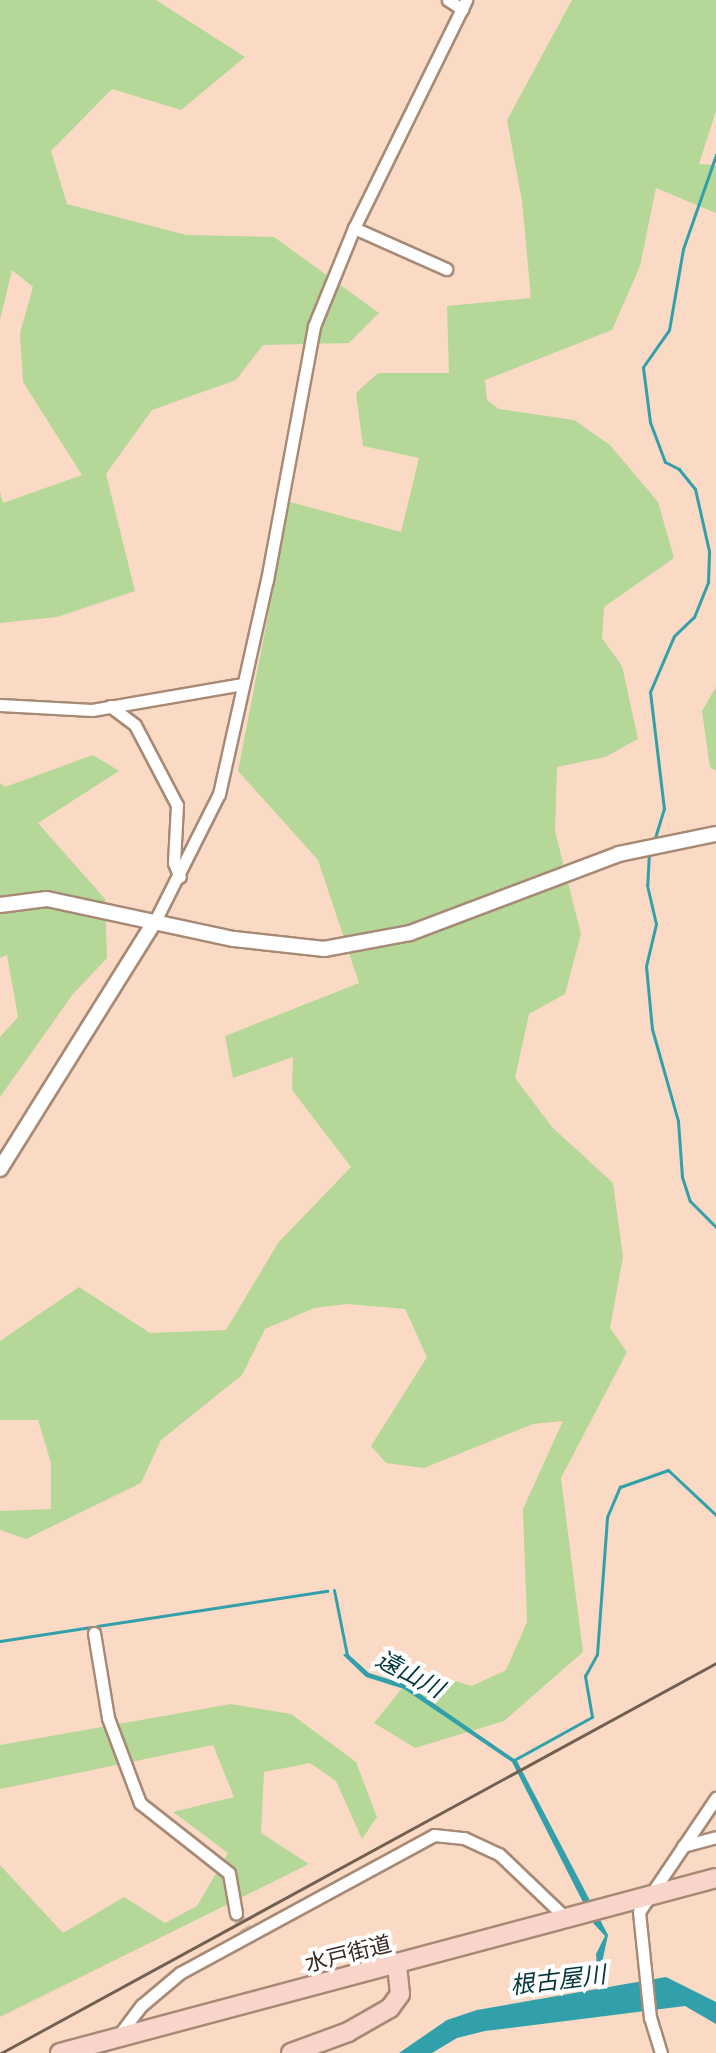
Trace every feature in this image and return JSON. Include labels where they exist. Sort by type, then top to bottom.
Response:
[{"type":"highway","name":"水戸街道","points":[[647,1896],[716,1872]]},
{"type":"highway","name":"水戸街道","points":[[60,2053],[119,2035],[397,1966],[565,1917],[716,1878]]},
{"type":"highway","points":[[291,2053],[348,2032],[390,2008],[400,1994],[397,1966]]},
{"type":"street","points":[[0,1169],[154,923],[180,877],[219,794],[310,341],[354,228],[464,4],[448,0]]},
{"type":"street","points":[[354,228],[446,269]]},
{"type":"street","points":[[0,705],[92,710],[243,684]]},
{"type":"street","points":[[110,706],[135,725],[177,805],[174,863],[180,877]]},
{"type":"street","points":[[0,905],[47,899],[154,923],[324,949],[410,933],[619,854],[716,834]]},
{"type":"street","points":[[94,1633],[108,1718],[140,1803],[229,1873],[236,1913]]},
{"type":"street","points":[[661,2053],[650,2018],[639,1912],[716,1798]]},
{"type":"street","points":[[119,2035],[142,2005],[180,1973],[434,1835],[464,1838],[499,1854],[565,1917]]},
{"type":"street","points":[[683,1846],[716,1837]]},
{"type":"green space","points":[[0,0],[156,0],[245,57],[181,110],[112,89],[51,151],[67,204],[186,235],[274,237],[379,313],[349,343],[263,345],[236,380],[152,410],[106,474],[135,591],[57,617],[0,623],[0,492],[3,503],[82,475],[23,382],[20,333],[33,287],[12,270],[0,320]]},
{"type":"green space","points":[[572,0],[716,0],[716,111],[699,164],[716,165],[716,213],[656,188],[640,266],[612,330],[485,380],[487,400],[499,409],[574,420],[610,445],[658,502],[674,558],[604,607],[602,638],[622,666],[638,739],[605,757],[557,767],[555,831],[581,934],[565,994],[529,1014],[515,1078],[552,1127],[613,1183],[623,1257],[610,1328],[627,1352],[561,1478],[583,1652],[504,1721],[415,1748],[374,1723],[417,1670],[472,1686],[506,1670],[527,1622],[523,1509],[563,1421],[533,1424],[424,1468],[386,1463],[371,1446],[427,1357],[405,1309],[347,1304],[314,1308],[265,1329],[242,1375],[161,1440],[141,1483],[26,1539],[0,1530],[0,1511],[51,1509],[51,1463],[38,1420],[0,1420],[0,1341],[79,1287],[150,1333],[226,1330],[278,1243],[351,1167],[292,1090],[293,1057],[233,1078],[225,1036],[359,983],[318,860],[238,771],[290,502],[401,532],[419,458],[363,446],[356,393],[378,373],[449,373],[447,306],[531,298],[522,201],[507,120]]},
{"type":"green space","points":[[716,687],[716,771],[710,767],[702,711]]},
{"type":"green space","points":[[93,755],[119,771],[38,823],[105,899],[107,958],[73,994],[0,1097],[0,1037],[18,1017],[7,955],[0,958],[0,783],[5,787]]},
{"type":"green space","points":[[231,1704],[291,1714],[356,1762],[377,1817],[362,1839],[336,1781],[310,1763],[264,1772],[261,1833],[309,1864],[0,2017],[0,1865],[63,1933],[124,1897],[165,1923],[197,1906],[228,1853],[173,1812],[234,1797],[213,1745],[0,1789],[0,1745]]},
{"type":"water","points":[[347,1653],[369,1673],[407,1685],[517,1761],[608,1935],[601,1967],[597,1968],[596,1954],[605,1936],[594,1924],[512,1762],[404,1689],[366,1677],[343,1655]]},
{"type":"water","points":[[666,1977],[716,2002],[716,2024],[685,2006],[485,2031],[457,2038],[432,2053],[399,2053],[447,2020],[477,2010]]},
{"type":"waterway","points":[[654,841],[664,809],[650,692],[674,636],[694,617],[708,582],[709,551],[695,489],[679,469],[665,462],[650,422],[643,367],[669,330],[683,249],[716,155]]},
{"type":"waterway","points":[[649,852],[647,885],[656,924],[646,966],[652,1029],[678,1121],[682,1177],[690,1201],[716,1227]]},
{"type":"waterway","points":[[514,1760],[592,1717],[585,1676],[597,1654],[607,1517],[620,1487],[668,1470],[716,1515]]},
{"type":"waterway","name":"遠山川","points":[[334,1590],[347,1655]]},
{"type":"waterway","name":"遠山川","points":[[97,1626],[327,1591]]},
{"type":"waterway","name":"遠山川","points":[[0,1641],[91,1627]]},
{"type":"tunnel","points":[[236,1913],[250,1935]]},
{"type":"railway","points":[[1,2053],[716,1663]]},
{"type":"water label","name":"根古屋川","points":[[558,1980]]}]
